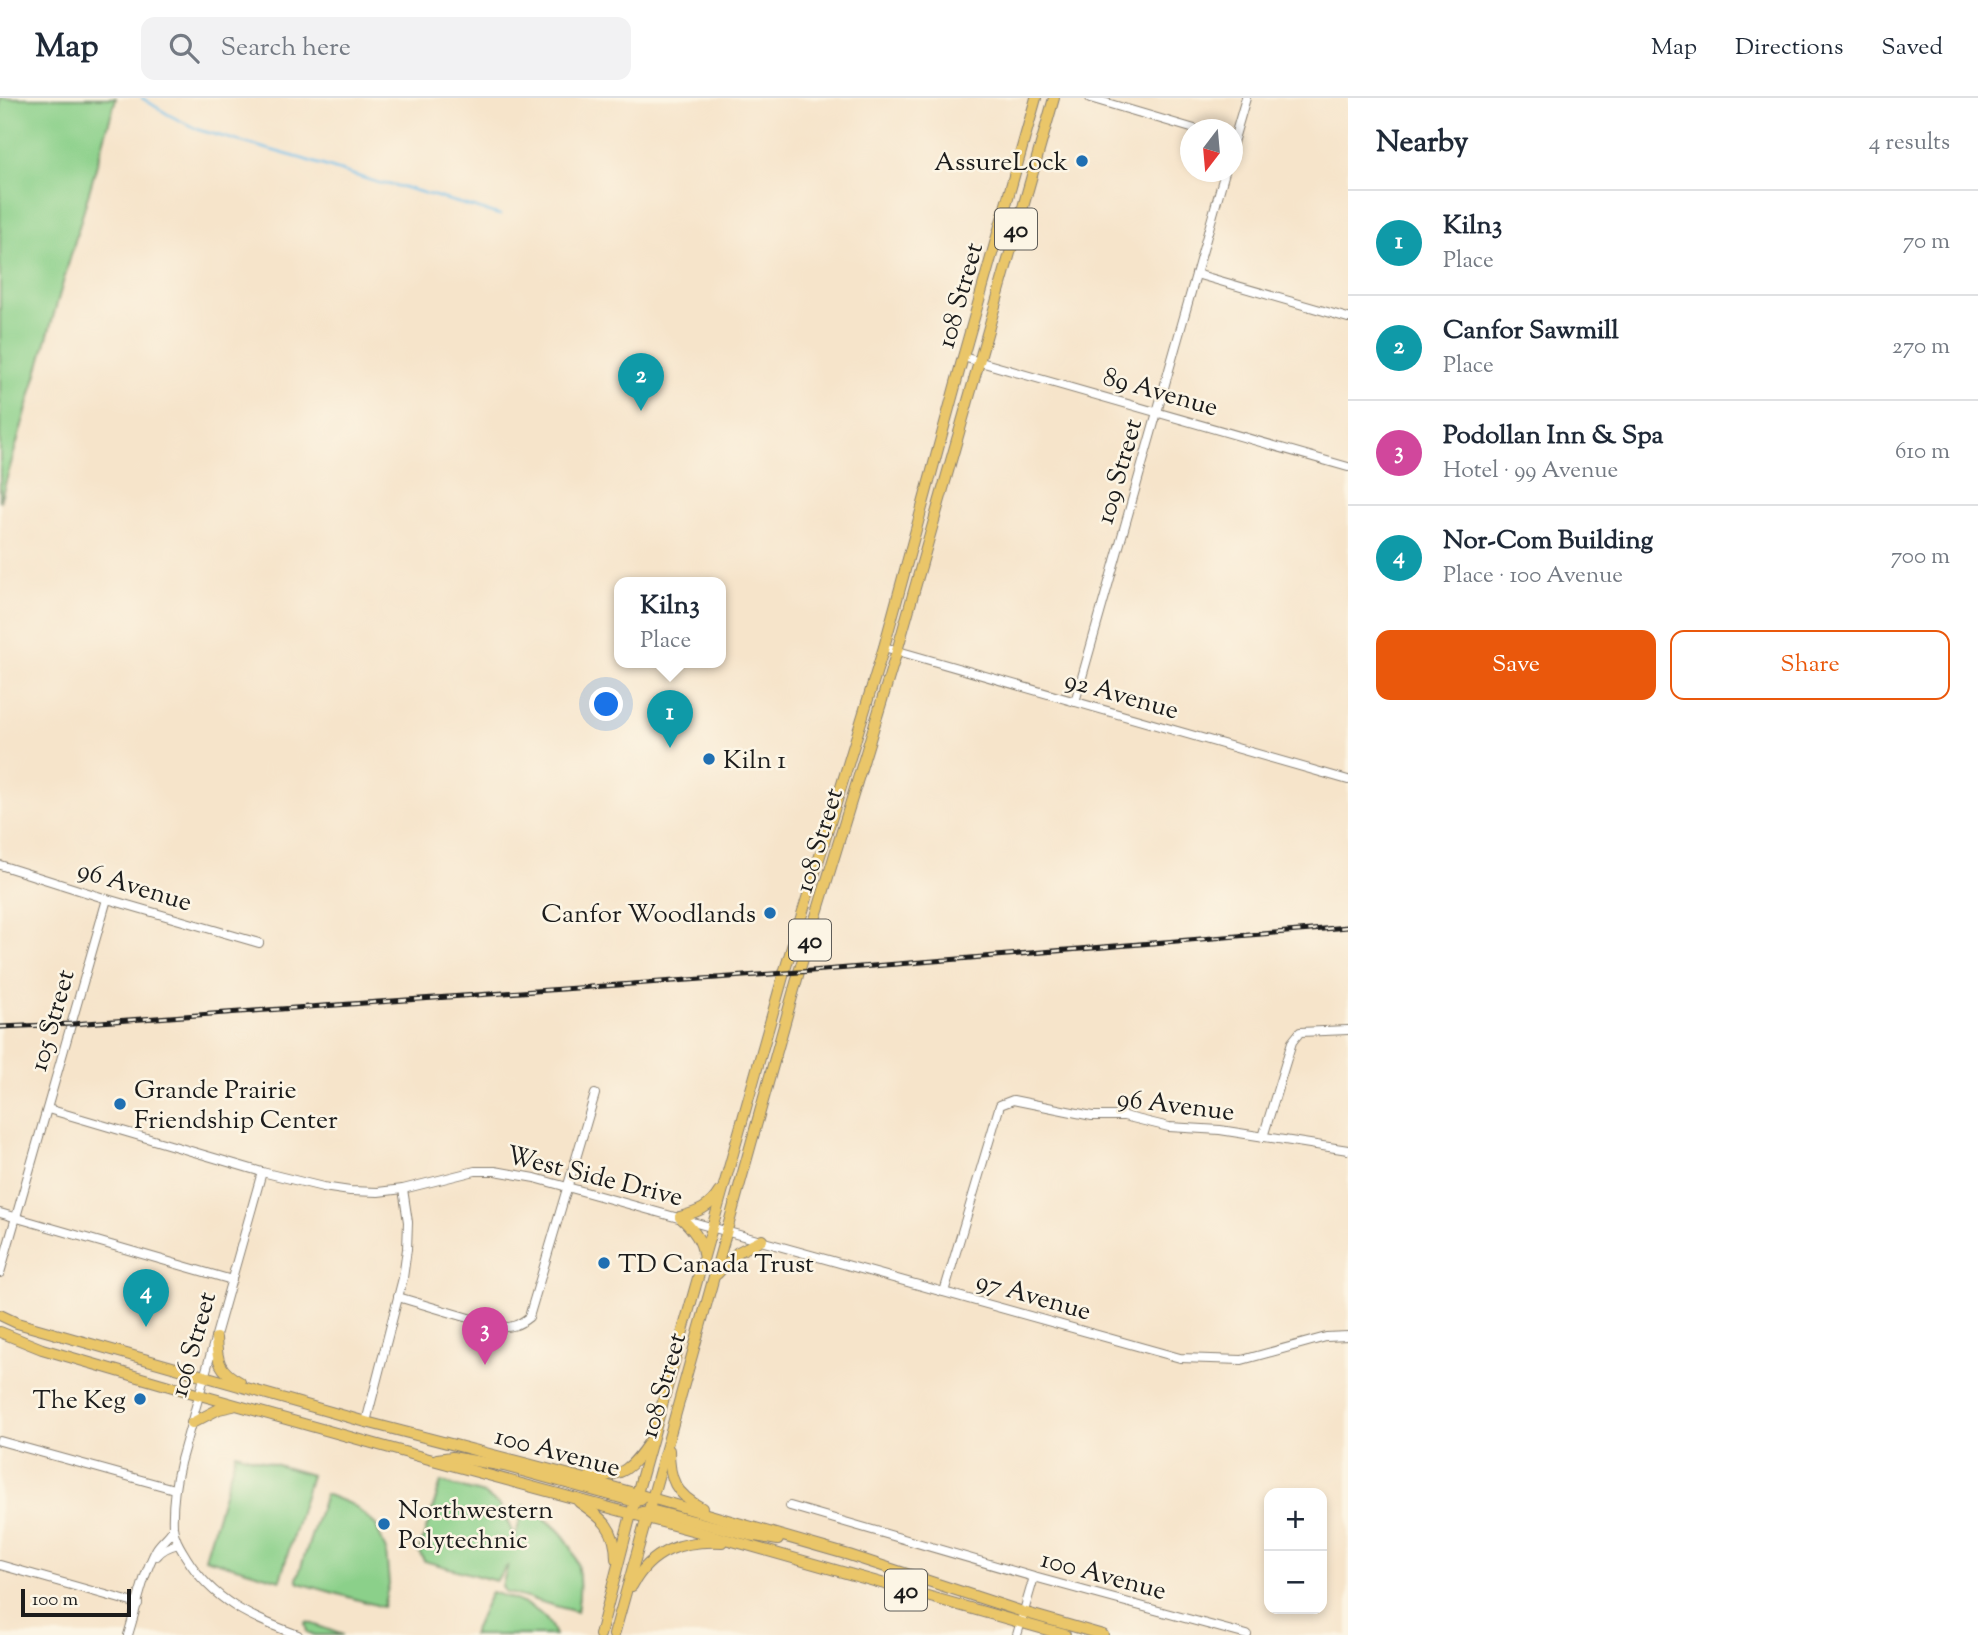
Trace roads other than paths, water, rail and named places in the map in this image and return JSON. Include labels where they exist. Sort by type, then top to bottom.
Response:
[{"type":"main road","name":"108 Street","points":[[600,1635],[636,1497],[784,973],[884,647],[1037,98]]},
{"type":"main road","name":"108 Street","points":[[614,1635],[799,972],[897,650],[1054,98]]},
{"type":"main road","points":[[703,1261],[702,1246],[693,1230],[680,1217],[706,1207],[717,1196],[728,1176]]},
{"type":"main road","points":[[715,1277],[738,1252],[762,1240]]},
{"type":"main road","name":"100 Avenue","points":[[0,1315],[17,1323],[205,1377],[578,1478],[636,1497]]},
{"type":"main road","name":"100 Avenue","points":[[0,1332],[43,1349],[429,1459],[632,1514],[647,1514],[747,1545],[1022,1617],[1103,1635]]},
{"type":"main road","points":[[216,1338],[216,1357],[226,1374],[263,1393]]},
{"type":"main road","points":[[192,1423],[219,1409],[237,1405]]},
{"type":"main road","points":[[578,1478],[611,1476],[623,1471],[636,1460],[654,1434]]},
{"type":"main road","points":[[669,1438],[669,1470],[677,1489],[692,1502],[724,1519]]},
{"type":"main road","points":[[429,1459],[452,1457],[504,1466],[636,1497],[652,1498]]},
{"type":"main road","points":[[573,1497],[600,1517],[611,1530],[616,1548],[616,1569]]},
{"type":"main road","name":"100 Avenue","points":[[652,1498],[849,1555],[1065,1635]]},
{"type":"main road","points":[[647,1514],[849,1555]]},
{"type":"main road","points":[[617,1622],[636,1578],[644,1567],[664,1552],[701,1542],[747,1545]]},
{"type":"street","points":[[1090,98],[1180,125]]},
{"type":"street","points":[[1240,119],[1246,98]]},
{"type":"street","name":"109 Street","points":[[1075,702],[1222,182]]},
{"type":"street","points":[[1196,274],[1348,318]]},
{"type":"street","name":"89 Avenue","points":[[963,357],[1348,467]]},
{"type":"street","name":"92 Avenue","points":[[884,647],[1348,780]]},
{"type":"street","name":"96 Avenue","points":[[0,865],[258,943]]},
{"type":"street","name":"105 Street","points":[[0,1273],[107,899]]},
{"type":"street","points":[[1263,1137],[1292,1042],[1300,1032],[1348,1030]]},
{"type":"street","points":[[398,1297],[499,1327],[510,1328],[528,1317],[595,1094]]},
{"type":"street","name":"96 Avenue","points":[[944,1292],[1000,1105],[1013,1100],[1092,1116],[1124,1116],[1169,1127],[1220,1130],[1348,1150]]},
{"type":"street","name":"West Side Drive","points":[[48,1110],[323,1187],[377,1192],[403,1189],[475,1171],[495,1171],[536,1178],[712,1227]]},
{"type":"street","name":"106 Street","points":[[262,1172],[174,1489],[173,1529],[178,1544],[196,1575],[223,1600],[298,1635]]},
{"type":"street","points":[[366,1422],[398,1297],[407,1249],[408,1222],[403,1189]]},
{"type":"street","points":[[0,1213],[232,1280]]},
{"type":"street","name":"97 Avenue","points":[[712,1227],[1180,1358],[1242,1360],[1326,1338],[1348,1336]]},
{"type":"street","points":[[0,1441],[174,1489]]},
{"type":"street","name":"100 Avenue","points":[[790,1506],[1247,1635]]},
{"type":"street","points":[[128,1635],[145,1574],[158,1546],[169,1537],[173,1529]]},
{"type":"street","points":[[145,1574],[160,1552],[178,1544]]},
{"type":"street","points":[[0,1564],[138,1604]]},
{"type":"street","points":[[1017,1635],[1034,1577]]},
{"type":"waterway","points":[[142,98],[199,130],[500,215]]},
{"type":"railway","points":[[0,1027],[799,972],[1348,927]]},
{"type":"place","name":"AssureLock","points":[[1082,161]]},
{"type":"place","name":"Canfor Sawmill","points":[[641,411]]},
{"type":"place","name":"Kiln3","points":[[670,748]]},
{"type":"place","name":"Kiln 1","points":[[709,759]]},
{"type":"place","name":"Canfor Woodlands","points":[[770,913]]},
{"type":"place","name":"Grande Prairie Friendship Center","points":[[120,1104]]},
{"type":"place","name":"TD Canada Trust","points":[[604,1263]]},
{"type":"place","name":"Nor-Com Building","points":[[146,1327]]},
{"type":"place","name":"Podollan Inn & Spa","points":[[485,1365]]},
{"type":"place","name":"The Keg","points":[[140,1399]]},
{"type":"place","name":"Northwestern Polytechnic","points":[[384,1524]]}]
